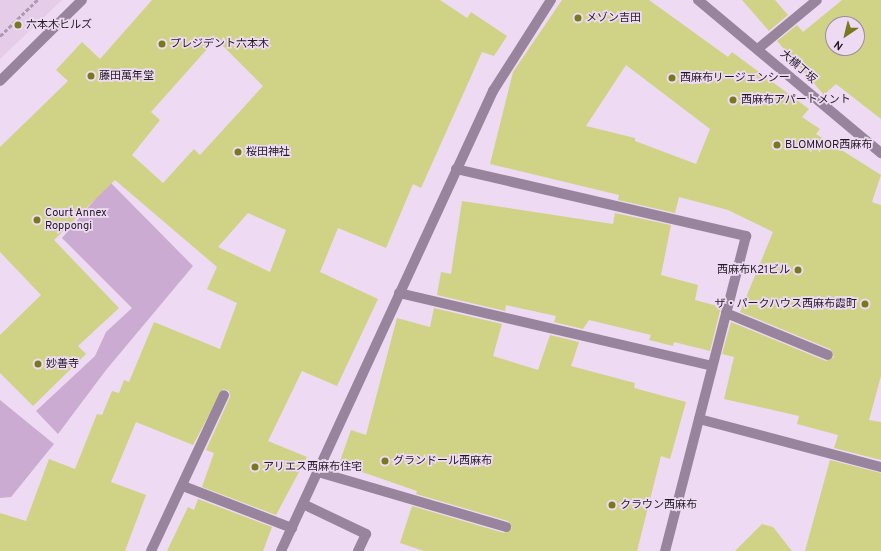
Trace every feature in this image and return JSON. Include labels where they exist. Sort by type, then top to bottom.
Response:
[{"type":"street","points":[[0,81],[82,0]]},
{"type":"street","points":[[281,551],[493,91],[551,0]]},
{"type":"street","name":"大横丁坂","points":[[698,0],[759,48],[881,152]]},
{"type":"street","points":[[759,48],[817,0]]},
{"type":"street","points":[[456,169],[746,236],[665,551]]},
{"type":"street","points":[[399,293],[712,366]]},
{"type":"street","points":[[726,313],[828,354]]},
{"type":"street","points":[[151,551],[183,486],[224,395]]},
{"type":"street","points":[[699,419],[881,467]]},
{"type":"street","points":[[318,472],[506,527]]},
{"type":"street","points":[[183,486],[292,528]]},
{"type":"street","points":[[303,504],[366,534],[358,551]]},
{"type":"path","points":[[0,36],[37,0]]},
{"type":"shaded area","name":"六本木ヒルズ","points":[[0,0],[62,0],[0,59]]},
{"type":"shaded area","points":[[110,182],[193,266],[106,370],[58,434],[36,411],[95,356],[106,332],[132,308],[62,238]]},
{"type":"shaded area","points":[[0,400],[54,444],[11,497],[0,498]]},
{"type":"building","points":[[152,0],[440,0],[467,18],[471,12],[507,36],[494,56],[482,52],[421,188],[413,184],[386,248],[338,228],[320,272],[378,299],[337,386],[302,371],[268,441],[307,457],[276,515],[202,487],[214,453],[206,450],[230,397],[229,391],[223,389],[193,445],[136,422],[111,482],[146,495],[125,551],[0,551],[0,513],[26,521],[49,459],[75,469],[97,414],[102,415],[112,391],[119,393],[124,380],[129,382],[154,322],[220,349],[237,303],[207,289],[217,267],[115,180],[54,240],[119,308],[78,346],[86,354],[33,406],[0,373],[0,335],[41,295],[0,252],[0,147],[68,81],[56,70],[82,42],[100,59]],"holes":[[[216,39],[263,86],[200,155],[194,149],[163,183],[132,155],[160,120],[151,112]],[[248,213],[286,230],[270,272],[218,247]]]},
{"type":"building","points":[[562,0],[649,0],[728,57],[732,52],[809,109],[802,117],[820,129],[816,134],[881,175],[872,202],[881,205],[881,376],[869,420],[881,422],[881,460],[834,448],[838,435],[797,424],[799,416],[724,399],[734,357],[722,354],[731,322],[826,361],[834,357],[830,349],[740,312],[773,232],[728,210],[679,197],[675,213],[618,200],[619,195],[490,164],[513,72]],"holes":[[[626,65],[710,129],[696,164],[635,141],[635,138],[586,126]]]},
{"type":"building","points":[[742,0],[775,0],[788,15],[769,31]]},
{"type":"building","points":[[842,0],[881,0],[881,119],[836,84],[824,95],[777,41],[797,25],[803,32]]},
{"type":"building","points":[[462,201],[613,224],[615,213],[671,225],[661,275],[698,285],[695,300],[721,307],[710,351],[674,342],[673,346],[649,340],[651,335],[589,320],[583,329],[554,322],[556,316],[506,305],[505,311],[437,295],[441,272],[451,274]]},
{"type":"building","points":[[434,308],[502,324],[493,356],[538,370],[550,335],[579,342],[571,366],[635,383],[634,388],[686,402],[670,459],[661,456],[637,551],[424,551],[400,543],[412,506],[504,533],[512,528],[508,521],[416,494],[417,491],[339,464],[351,430],[366,435],[397,318],[430,327]]},
{"type":"building","points":[[830,460],[881,473],[881,551],[805,551]]},
{"type":"building","points":[[198,499],[272,527],[263,551],[167,551],[188,507],[194,510]]},
{"type":"building","points":[[762,524],[773,527],[792,551],[735,551]]},
{"type":"place","name":"メゾン吉田","points":[[578,18]]},
{"type":"place","name":"六本木ヒルズ","points":[[18,25]]},
{"type":"place","name":"プレジデント六本木","points":[[162,44]]},
{"type":"place","name":"藤田萬年堂","points":[[91,76]]},
{"type":"place","name":"西麻布リージェンシー","points":[[672,78]]},
{"type":"place","name":"西麻布アパートメント","points":[[733,100]]},
{"type":"place","name":"BLOMMOR西麻布","points":[[777,145]]},
{"type":"place","name":"桜田神社","points":[[238,152]]},
{"type":"place","name":"Court Annex Roppongi","points":[[37,220]]},
{"type":"place","name":"西麻布K21ビル","points":[[798,270]]},
{"type":"place","name":"ザ・パークハウス西麻布霞町","points":[[865,304]]},
{"type":"place","name":"妙善寺","points":[[38,364]]},
{"type":"place","name":"グランドール西麻布","points":[[385,461]]},
{"type":"place","name":"アリエス西麻布住宅","points":[[255,467]]},
{"type":"place","name":"クラウン西麻布","points":[[612,505]]}]
